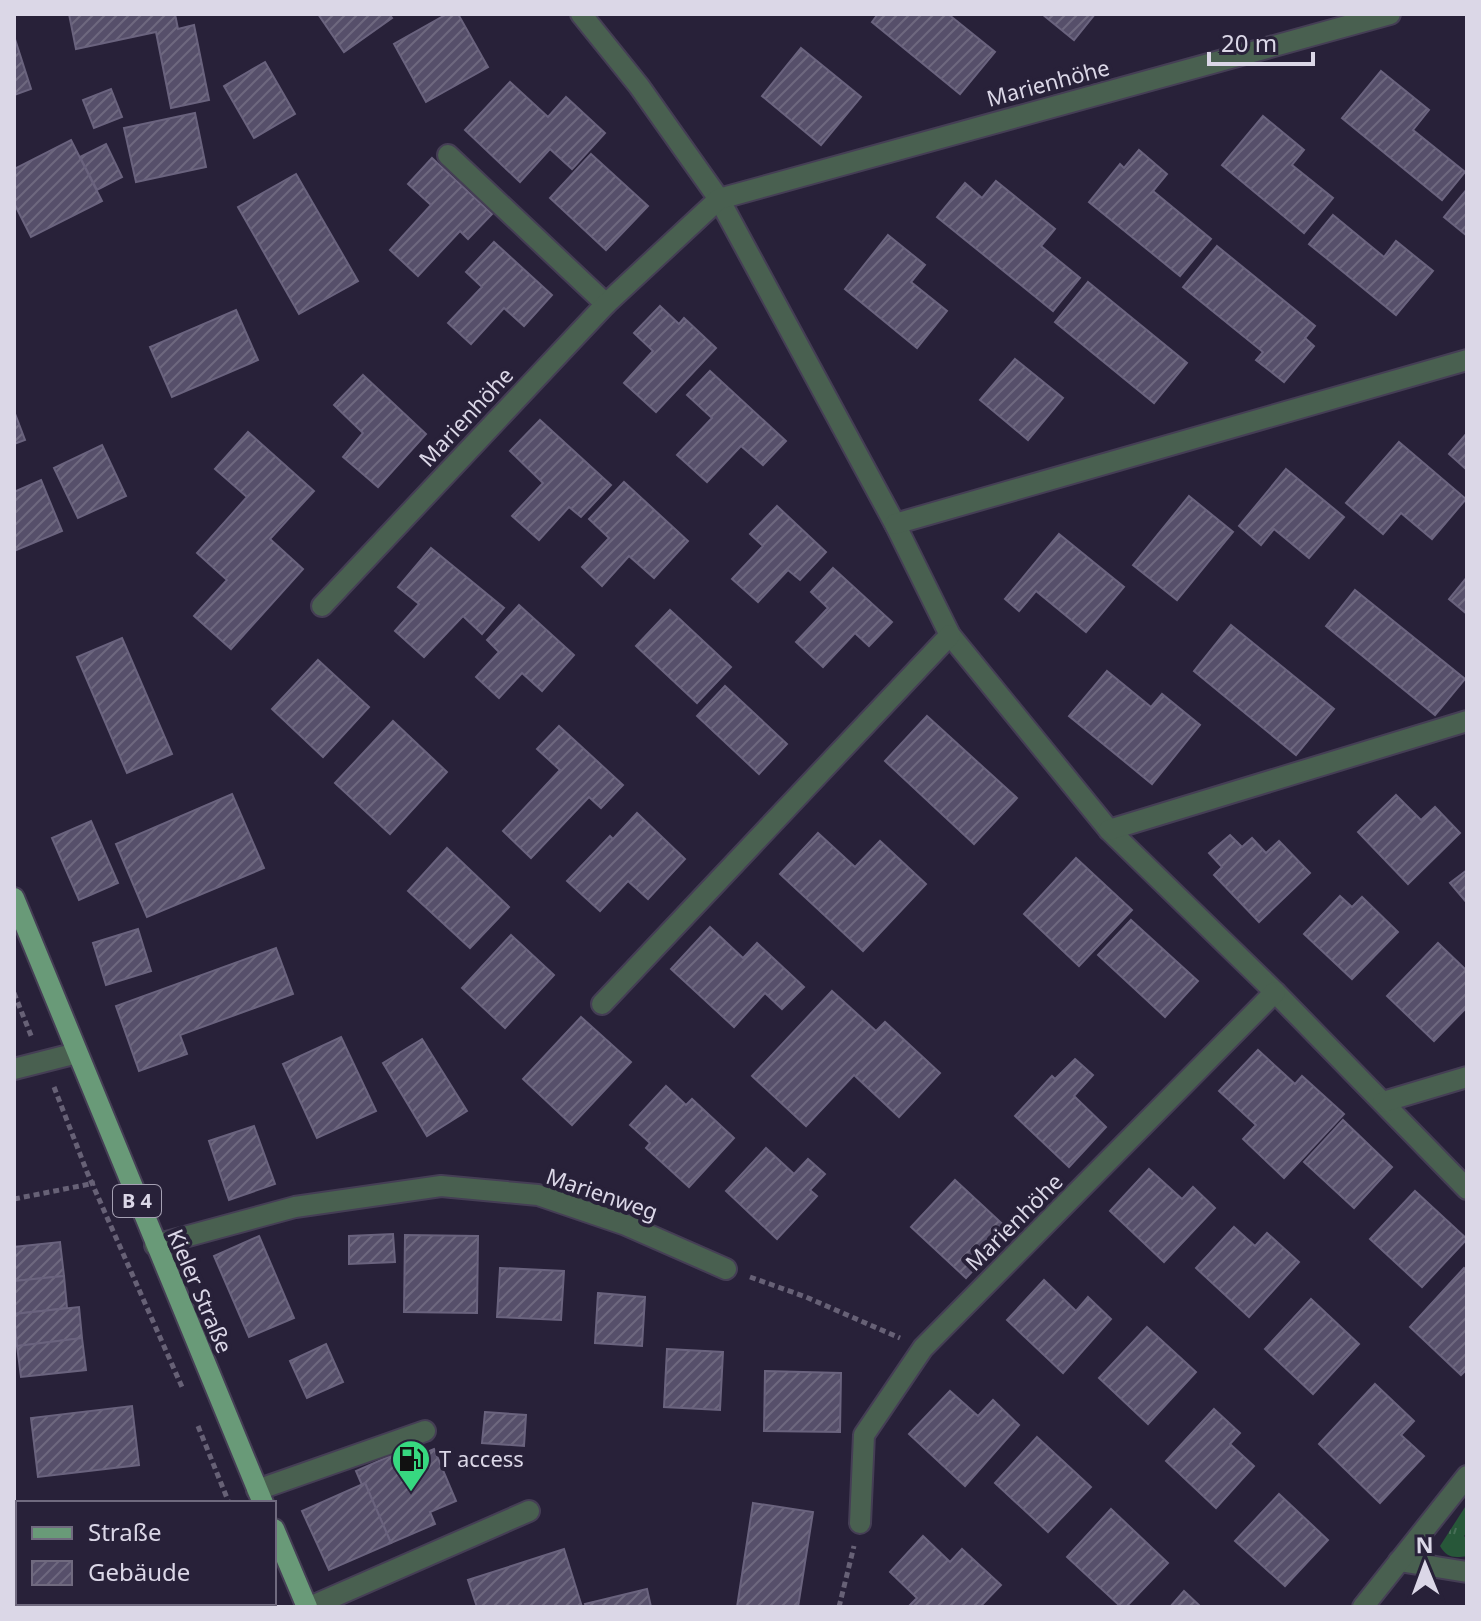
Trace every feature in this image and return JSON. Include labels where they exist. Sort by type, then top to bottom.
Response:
[{"type":"main road","name":"Kieler Straße","points":[[14,898],[260,1496]]},
{"type":"main road","points":[[276,1534],[308,1607]]},
{"type":"street","points":[[581,14],[639,86],[719,199],[895,524],[950,635],[1109,830],[1275,992],[1467,1189]]},
{"type":"street","name":"Marienhöhe","points":[[322,606],[606,304],[719,199],[1390,14]]},
{"type":"street","points":[[448,155],[606,304]]},
{"type":"street","points":[[895,524],[1467,360]]},
{"type":"street","points":[[602,1004],[950,635]]},
{"type":"street","points":[[1109,830],[1467,721]]},
{"type":"street","name":"Marienhöhe","points":[[860,1523],[864,1435],[923,1348],[1275,992]]},
{"type":"street","points":[[14,1069],[77,1053]]},
{"type":"street","points":[[1383,1102],[1467,1077]]},
{"type":"street","name":"Marienweg","points":[[155,1245],[295,1207],[441,1186],[538,1195],[626,1225],[726,1269]]},
{"type":"street","points":[[260,1496],[425,1431]]},
{"type":"street","points":[[1363,1607],[1467,1476]]},
{"type":"street","points":[[308,1607],[529,1511]]},
{"type":"street","points":[[1399,1561],[1467,1572]]},
{"type":"path","points":[[14,993],[32,1037]]},
{"type":"path","points":[[52,1081],[93,1184],[185,1394]]},
{"type":"path","points":[[14,1199],[128,1177]]},
{"type":"path","points":[[726,1269],[806,1297],[923,1348]]},
{"type":"path","points":[[196,1421],[228,1501]]},
{"type":"path","points":[[839,1607],[860,1523]]},
{"type":"green space","points":[[1467,1504],[1467,1532],[1464,1536],[1467,1539],[1467,1556],[1451,1556],[1440,1546]]},
{"type":"building","points":[[69,14],[175,14],[178,29],[194,25],[209,100],[171,108],[156,32],[76,49]]},
{"type":"building","points":[[318,14],[389,14],[392,18],[344,52]]},
{"type":"building","points":[[447,14],[458,14],[488,67],[426,102],[394,44]]},
{"type":"building","points":[[878,14],[948,14],[995,52],[960,94],[872,22]]},
{"type":"building","points":[[1042,14],[1095,14],[1074,40]]},
{"type":"building","points":[[14,36],[31,89],[14,95]]},
{"type":"building","points":[[801,48],[861,97],[821,145],[762,96]]},
{"type":"building","points":[[265,62],[295,114],[254,138],[224,86]]},
{"type":"building","points":[[1381,71],[1429,110],[1413,130],[1465,172],[1442,200],[1342,118]]},
{"type":"building","points":[[510,82],[548,117],[566,97],[605,133],[572,169],[550,149],[520,182],[465,130]]},
{"type":"building","points":[[111,89],[122,117],[94,128],[83,100]]},
{"type":"building","points":[[195,113],[206,167],[136,182],[124,128]]},
{"type":"building","points":[[1263,116],[1304,150],[1292,165],[1333,198],[1304,233],[1222,165]]},
{"type":"building","points":[[71,140],[102,201],[31,237],[14,203],[14,169]]},
{"type":"building","points":[[106,144],[122,177],[97,190],[80,157]]},
{"type":"building","points":[[1139,150],[1167,174],[1153,191],[1211,239],[1180,276],[1089,202],[1120,164],[1124,168]]},
{"type":"building","points":[[591,154],[648,206],[606,250],[550,198]]},
{"type":"building","points":[[432,158],[492,214],[468,239],[460,231],[418,276],[390,250],[431,205],[408,184]]},
{"type":"building","points":[[296,174],[358,281],[299,314],[238,207]]},
{"type":"building","points":[[996,181],[1055,229],[1041,246],[1080,278],[1053,311],[937,217],[965,183],[982,198]]},
{"type":"building","points":[[1467,189],[1467,236],[1444,217]]},
{"type":"building","points":[[1333,215],[1384,257],[1396,241],[1433,271],[1396,315],[1309,244]]},
{"type":"building","points":[[888,235],[925,265],[911,282],[947,311],[917,348],[845,289]]},
{"type":"building","points":[[494,242],[552,295],[524,326],[504,308],[471,344],[448,323],[482,287],[466,272]]},
{"type":"building","points":[[1217,246],[1315,326],[1305,338],[1314,346],[1284,382],[1256,360],[1263,352],[1183,287]]},
{"type":"building","points":[[1088,282],[1187,363],[1154,403],[1055,322]]},
{"type":"building","points":[[660,306],[679,324],[684,318],[716,348],[656,412],[624,383],[653,351],[634,333]]},
{"type":"building","points":[[236,310],[258,360],[172,397],[150,347]]},
{"type":"building","points":[[1015,359],[1063,398],[1028,440],[980,400]]},
{"type":"building","points":[[710,371],[786,441],[763,465],[741,446],[707,482],[677,455],[712,418],[687,395]]},
{"type":"building","points":[[363,375],[426,434],[378,487],[343,457],[363,433],[334,405]]},
{"type":"building","points":[[14,411],[25,440],[14,444]]},
{"type":"building","points":[[540,420],[611,485],[581,517],[569,507],[539,540],[512,516],[543,483],[510,451]]},
{"type":"building","points":[[248,432],[314,491],[270,539],[303,569],[231,649],[194,616],[227,580],[197,553],[247,497],[215,469]]},
{"type":"building","points":[[1467,433],[1467,470],[1449,454]]},
{"type":"building","points":[[1399,442],[1466,499],[1432,539],[1401,513],[1383,534],[1346,503]]},
{"type":"building","points":[[102,445],[126,496],[78,518],[54,468]]},
{"type":"building","points":[[1286,469],[1344,517],[1309,558],[1274,529],[1261,545],[1239,526]]},
{"type":"building","points":[[41,480],[62,531],[14,551],[14,492]]},
{"type":"building","points":[[624,482],[688,541],[654,578],[629,556],[602,586],[582,567],[609,538],[589,519]]},
{"type":"building","points":[[1189,496],[1233,532],[1177,600],[1133,565]]},
{"type":"building","points":[[777,506],[826,552],[800,580],[788,570],[758,602],[732,579],[763,546],[750,534]]},
{"type":"building","points":[[1059,534],[1124,587],[1086,632],[1036,591],[1019,611],[1005,599]]},
{"type":"building","points":[[431,548],[504,608],[482,634],[463,616],[424,657],[395,631],[419,604],[398,587]]},
{"type":"building","points":[[833,568],[892,622],[869,646],[855,633],[823,667],[796,642],[828,608],[811,592]]},
{"type":"building","points":[[1467,577],[1467,614],[1449,599]]},
{"type":"building","points":[[1355,590],[1465,679],[1435,715],[1326,626]]},
{"type":"building","points":[[519,605],[574,655],[542,691],[522,673],[499,698],[476,677],[499,652],[487,640]]},
{"type":"building","points":[[670,610],[731,667],[697,703],[636,646]]},
{"type":"building","points":[[1231,625],[1334,709],[1296,755],[1194,671]]},
{"type":"building","points":[[122,638],[172,754],[127,773],[77,657]]},
{"type":"building","points":[[318,660],[369,707],[323,757],[272,709]]},
{"type":"building","points":[[1107,671],[1151,707],[1162,694],[1200,725],[1152,784],[1069,716]]},
{"type":"building","points":[[725,686],[787,744],[759,774],[697,716]]},
{"type":"building","points":[[927,716],[1017,798],[974,844],[885,761]]},
{"type":"building","points":[[393,721],[447,772],[390,834],[335,783]]},
{"type":"building","points":[[559,726],[623,785],[601,808],[589,797],[531,858],[503,831],[560,770],[537,749]]},
{"type":"building","points":[[232,794],[264,868],[147,917],[116,844]]},
{"type":"building","points":[[1396,795],[1421,820],[1435,807],[1460,833],[1408,884],[1358,832]]},
{"type":"building","points":[[637,813],[685,859],[648,899],[628,881],[600,911],[567,881]]},
{"type":"building","points":[[91,821],[118,883],[79,900],[52,838]]},
{"type":"building","points":[[818,833],[855,867],[880,841],[926,884],[863,951],[780,874]]},
{"type":"building","points":[[1230,835],[1242,847],[1252,838],[1266,853],[1279,841],[1310,873],[1259,922],[1214,875],[1222,867],[1209,853]]},
{"type":"building","points":[[447,848],[509,907],[470,948],[408,891]]},
{"type":"building","points":[[1076,858],[1132,910],[1079,966],[1024,914]]},
{"type":"building","points":[[1467,870],[1467,903],[1450,883]]},
{"type":"building","points":[[1340,896],[1352,907],[1362,897],[1398,932],[1352,979],[1304,934]]},
{"type":"building","points":[[1131,920],[1198,981],[1165,1017],[1098,955]]},
{"type":"building","points":[[710,927],[743,958],[757,943],[804,987],[782,1009],[765,993],[734,1027],[671,969]]},
{"type":"building","points":[[138,929],[151,971],[106,985],[93,943]]},
{"type":"building","points":[[511,935],[554,975],[505,1028],[462,988]]},
{"type":"building","points":[[1438,943],[1467,971],[1467,1007],[1434,1041],[1387,996]]},
{"type":"building","points":[[276,948],[293,994],[180,1035],[187,1054],[139,1071],[116,1006]]},
{"type":"building","points":[[832,991],[876,1031],[885,1022],[940,1073],[899,1117],[854,1075],[806,1126],[752,1076]]},
{"type":"building","points":[[581,1017],[631,1062],[572,1125],[523,1079]]},
{"type":"building","points":[[341,1037],[376,1111],[317,1138],[283,1064]]},
{"type":"building","points":[[422,1039],[467,1111],[427,1136],[383,1063]]},
{"type":"building","points":[[1258,1050],[1295,1084],[1302,1076],[1344,1114],[1284,1178],[1243,1139],[1256,1125],[1219,1091]]},
{"type":"building","points":[[1075,1059],[1093,1075],[1074,1096],[1106,1127],[1069,1167],[1015,1116],[1052,1076],[1055,1079]]},
{"type":"building","points":[[666,1086],[686,1105],[692,1099],[734,1138],[689,1187],[646,1148],[650,1143],[630,1125]]},
{"type":"building","points":[[1343,1120],[1392,1167],[1354,1208],[1304,1162]]},
{"type":"building","points":[[254,1126],[275,1184],[229,1200],[209,1141]]},
{"type":"building","points":[[766,1148],[794,1174],[808,1159],[825,1174],[810,1190],[817,1196],[777,1239],[726,1191]]},
{"type":"building","points":[[1149,1169],[1182,1199],[1193,1187],[1215,1208],[1164,1262],[1110,1211]]},
{"type":"building","points":[[955,1180],[1010,1231],[966,1278],[911,1227]]},
{"type":"building","points":[[1415,1191],[1467,1239],[1422,1287],[1370,1239]]},
{"type":"building","points":[[1234,1227],[1255,1246],[1267,1233],[1299,1262],[1249,1317],[1196,1268]]},
{"type":"building","points":[[393,1234],[395,1262],[349,1264],[349,1236]]},
{"type":"building","points":[[405,1235],[478,1236],[477,1313],[404,1312]]},
{"type":"building","points":[[259,1236],[294,1318],[249,1337],[214,1256]]},
{"type":"building","points":[[60,1242],[64,1276],[14,1281],[14,1247]]},
{"type":"building","points":[[500,1268],[564,1271],[561,1320],[497,1317]]},
{"type":"building","points":[[1464,1268],[1467,1271],[1467,1369],[1461,1375],[1410,1327]]},
{"type":"building","points":[[64,1276],[67,1308],[14,1314],[14,1281]]},
{"type":"building","points":[[1044,1280],[1076,1311],[1088,1297],[1111,1319],[1063,1373],[1007,1320]]},
{"type":"building","points":[[598,1293],[645,1297],[642,1346],[595,1343]]},
{"type":"building","points":[[1311,1299],[1359,1344],[1313,1394],[1265,1349]]},
{"type":"building","points":[[79,1307],[82,1338],[17,1346],[14,1314]]},
{"type":"building","points":[[1147,1327],[1196,1372],[1148,1424],[1099,1378]]},
{"type":"building","points":[[82,1338],[86,1370],[21,1377],[17,1346]]},
{"type":"building","points":[[326,1344],[343,1382],[307,1398],[290,1361]]},
{"type":"building","points":[[667,1349],[723,1352],[720,1410],[664,1407]]},
{"type":"building","points":[[765,1371],[841,1373],[840,1432],[764,1431]]},
{"type":"building","points":[[1375,1384],[1414,1421],[1401,1435],[1424,1456],[1380,1503],[1319,1444]]},
{"type":"building","points":[[950,1391],[978,1416],[993,1400],[1019,1425],[965,1486],[909,1434]]},
{"type":"building","points":[[132,1406],[139,1465],[38,1477],[31,1418]]},
{"type":"building","points":[[1214,1409],[1240,1433],[1230,1444],[1254,1466],[1216,1508],[1166,1461]]},
{"type":"building","points":[[485,1412],[526,1415],[524,1446],[482,1443]]},
{"type":"building","points":[[1037,1437],[1091,1487],[1048,1532],[995,1483]]},
{"type":"building","name":"T access","points":[[434,1449],[456,1501],[430,1512],[435,1524],[391,1543],[365,1483],[362,1485],[356,1471],[399,1452],[403,1462]]},
{"type":"building","points":[[365,1483],[391,1543],[329,1570],[302,1511]]},
{"type":"building","points":[[1279,1494],[1328,1540],[1285,1586],[1235,1541]]},
{"type":"building","points":[[753,1503],[813,1512],[798,1607],[737,1607]]},
{"type":"building","points":[[1111,1509],[1168,1563],[1126,1607],[1121,1607],[1067,1557]]},
{"type":"building","points":[[923,1536],[950,1562],[962,1549],[1001,1585],[980,1607],[912,1607],[910,1605],[917,1598],[890,1572]]},
{"type":"building","points":[[564,1549],[582,1607],[477,1607],[468,1580]]},
{"type":"building","points":[[647,1589],[651,1607],[586,1607],[585,1604]]},
{"type":"building","points":[[1184,1591],[1201,1607],[1170,1607]]},
{"type":"place","name":"T access","points":[[411,1493]]}]
